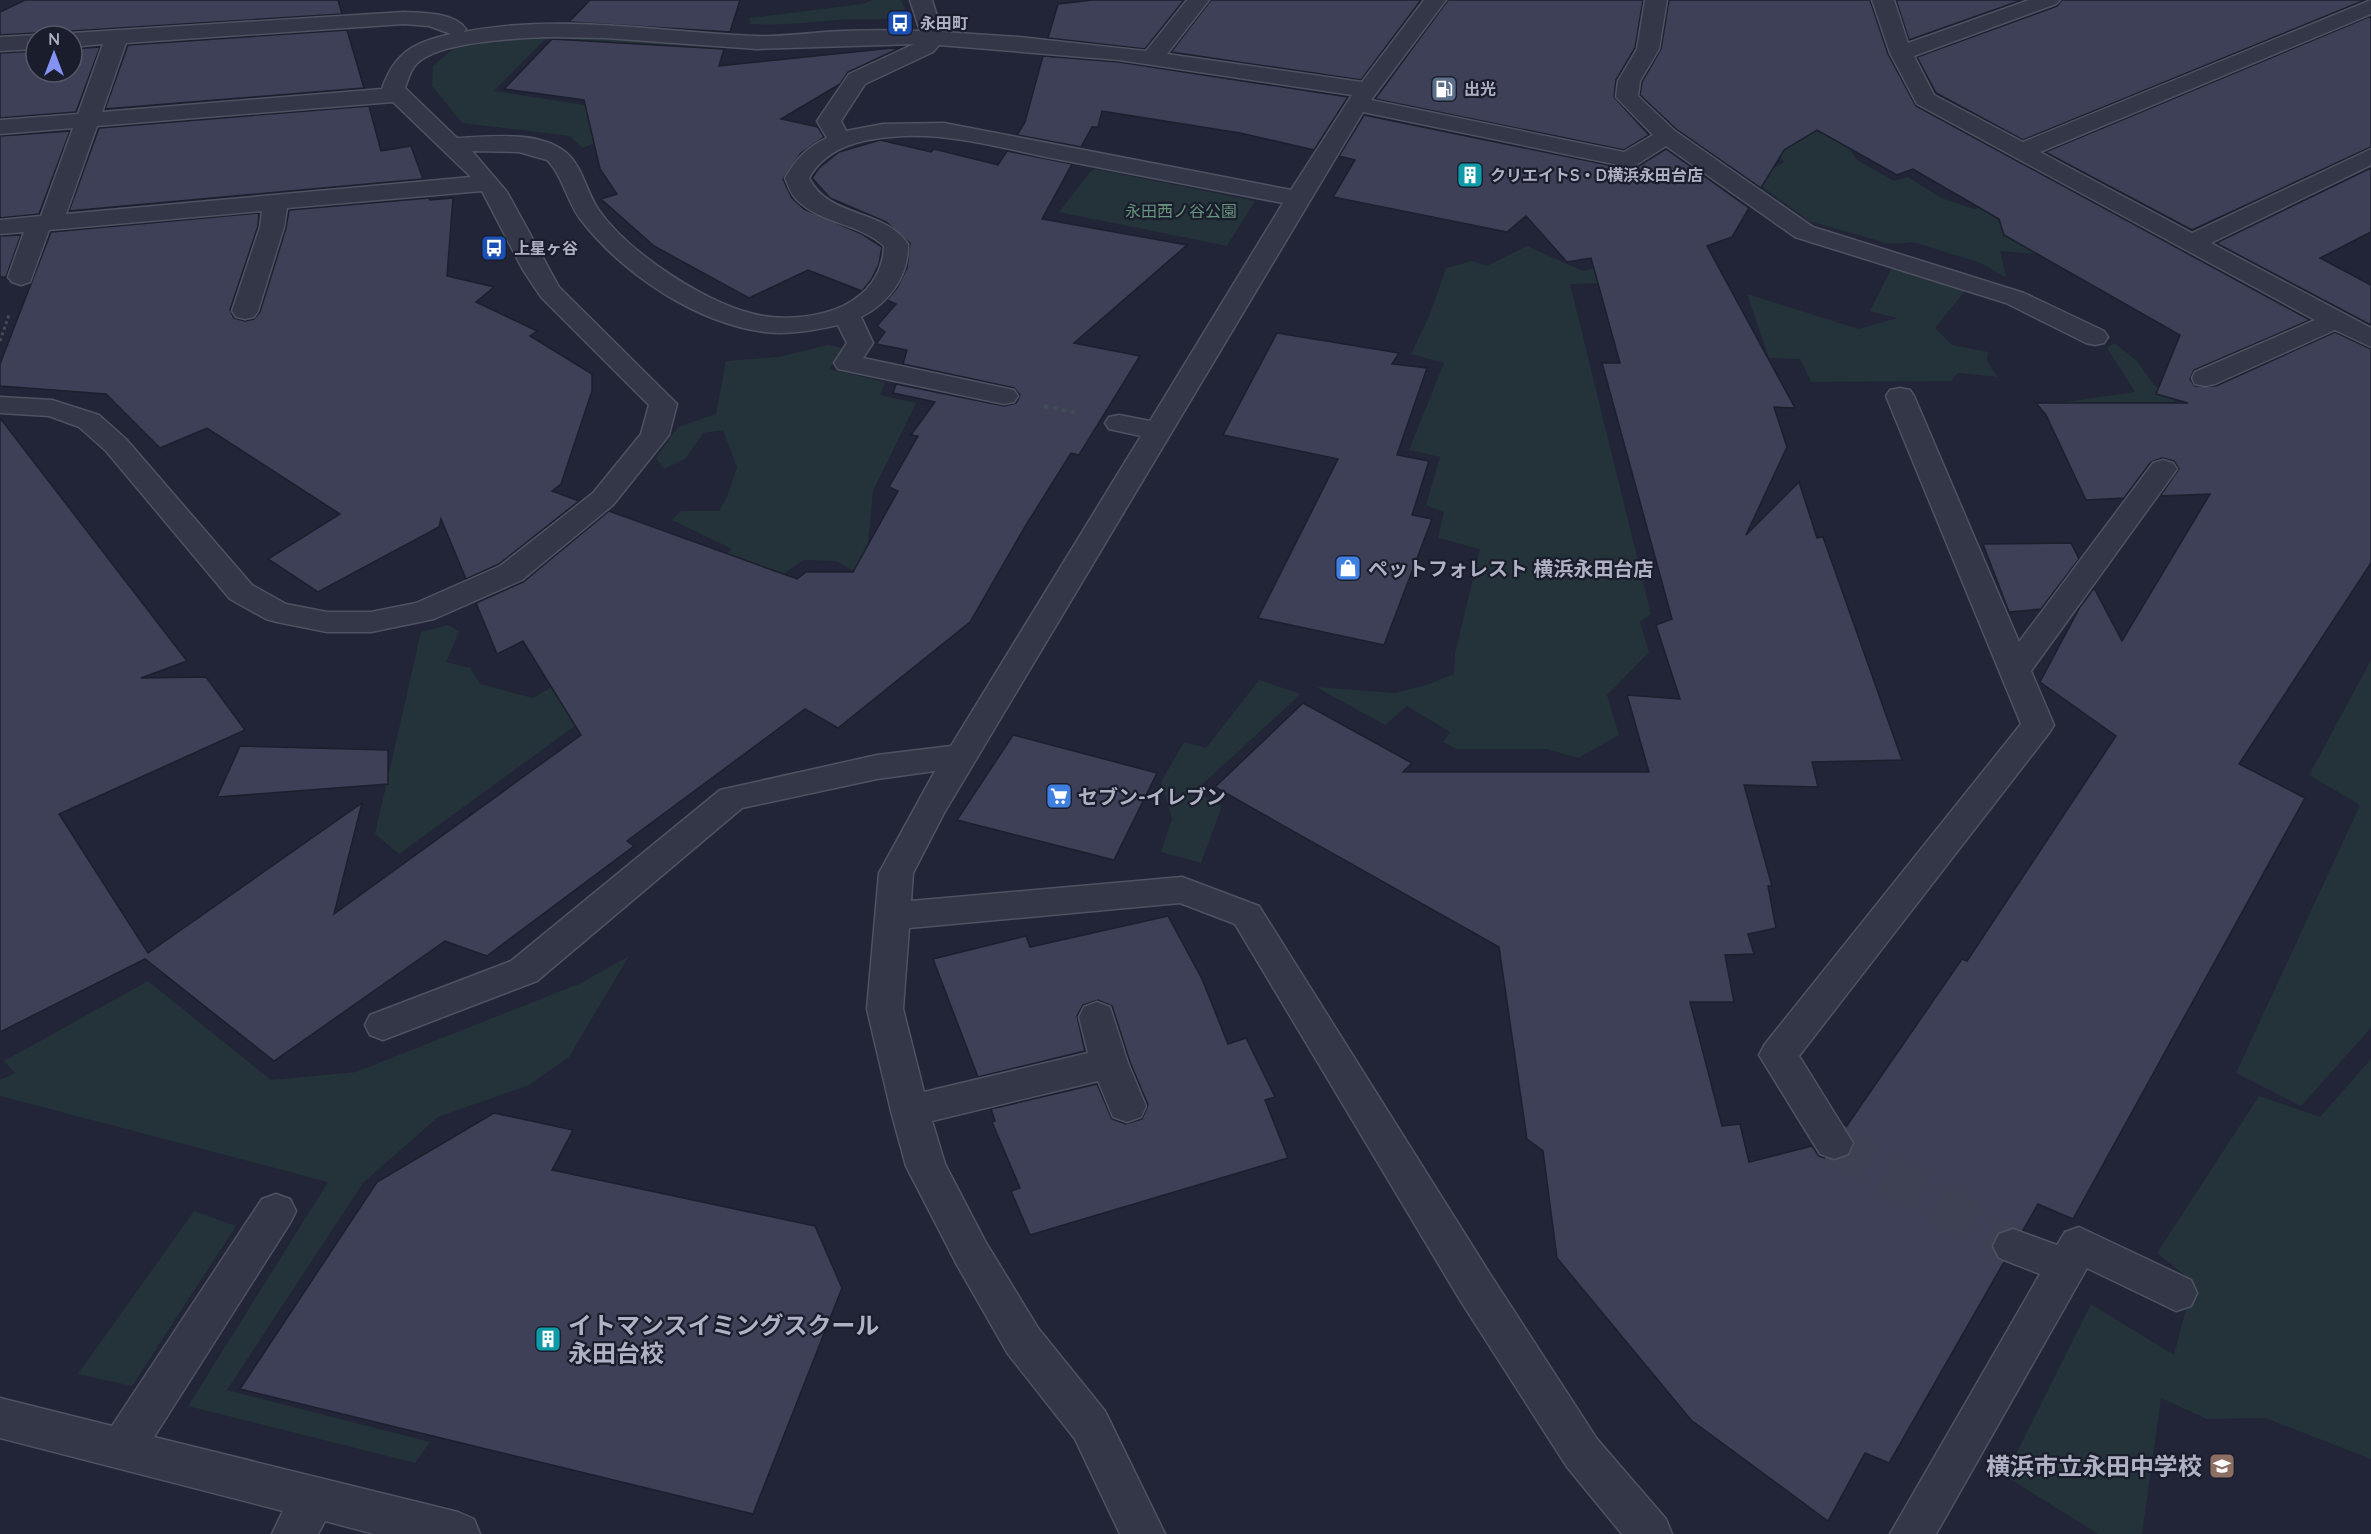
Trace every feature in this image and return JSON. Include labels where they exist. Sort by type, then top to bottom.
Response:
[{"type":"street","points":[[921,0],[933,38]]},
{"type":"street","points":[[1151,59],[1198,0]]},
{"type":"street","points":[[1143,1534],[1090,1425],[1023,1341],[971,1253],[926,1166],[885,1010],[896,873],[928,810],[963,756],[1298,199],[1362,97],[1435,0]]},
{"type":"street","points":[[1656,0],[1648,49],[1629,81],[1627,97],[1667,136],[1804,232],[2015,298],[2095,337]]},
{"type":"street","points":[[1883,0],[1901,53],[1925,99],[2024,150],[2371,339]]},
{"type":"street","points":[[1901,53],[2049,0]]},
{"type":"street","points":[[2024,150],[2371,6]]},
{"type":"street","points":[[0,405],[52,408],[89,422],[116,445],[241,592],[277,612],[327,622],[371,622],[423,612],[465,595],[511,573],[603,499],[655,435],[663,404],[645,384],[582,328],[548,289],[520,235],[487,183],[393,89],[393,74],[400,61],[430,39],[442,17]]},
{"type":"street","points":[[84,39],[442,17],[498,23],[627,26],[745,42],[870,37],[1050,45],[1151,59],[1362,97],[1628,160],[1667,136]]},
{"type":"street","points":[[21,278],[87,120],[117,37]]},
{"type":"street","points":[[840,140],[829,121],[857,80],[925,47],[933,38]]},
{"type":"street","points":[[0,45],[24,43]]},
{"type":"street","points":[[0,127],[398,95]]},
{"type":"street","points":[[451,145],[521,146],[544,149],[557,156],[589,215],[639,264],[706,304],[735,317],[760,324],[794,325],[846,314],[877,295],[890,278],[897,260],[896,244],[882,231],[838,215],[805,195],[797,178],[801,165],[815,153],[840,140],[895,130],[944,130],[1298,199]]},
{"type":"street","points":[[2193,242],[2371,156]]},
{"type":"street","points":[[0,227],[487,183]]},
{"type":"street","points":[[245,311],[272,227],[276,202]]},
{"type":"street","points":[[846,314],[860,344],[847,363],[1004,396]]},
{"type":"street","points":[[2205,378],[2336,320]]},
{"type":"street","points":[[1834,1143],[1778,1055],[2038,725],[1900,396]]},
{"type":"street","points":[[1119,423],[1158,431]]},
{"type":"street","points":[[2015,670],[2163,469]]},
{"type":"street","points":[[383,1024],[524,971],[732,798],[877,767],[963,756]]},
{"type":"street","points":[[892,916],[1182,890],[1247,915],[1475,1287],[1582,1454],[1650,1534]]},
{"type":"street","points":[[1097,1017],[1110,1063],[1127,1106]]},
{"type":"street","points":[[910,1111],[1110,1063]]},
{"type":"street","points":[[122,1448],[276,1211]]},
{"type":"street","points":[[1912,1534],[2079,1244],[2176,1293]]},
{"type":"street","points":[[2013,1246],[2067,1267]]},
{"type":"street","points":[[0,1418],[122,1448],[304,1516],[458,1534]]},
{"type":"path","points":[[1004,396],[1119,423]]},
{"type":"green space","points":[[872,0],[901,0],[907,13],[882,19],[750,24],[749,18],[862,4]]},
{"type":"green space","points":[[536,31],[717,45],[708,53],[546,38],[494,91],[611,109],[622,132],[582,148],[570,136],[462,123],[432,86],[433,66],[456,46]]},
{"type":"green space","points":[[1736,87],[1842,138],[1857,160],[1894,181],[1908,177],[1941,198],[1974,209],[1998,202],[2076,265],[2062,269],[2037,254],[2000,251],[2006,277],[1978,262],[1913,242],[1890,244],[1809,221],[1753,180],[1784,162]]},
{"type":"green space","name":"永田西ノ谷公園","points":[[1095,169],[1255,201],[1227,246],[1059,212],[1090,172]]},
{"type":"green space","points":[[1527,246],[1583,271],[1641,257],[1697,281],[1570,284],[1651,614],[1640,622],[1649,652],[1607,695],[1619,735],[1578,758],[1547,749],[1457,749],[1443,742],[1450,732],[1407,706],[1385,725],[1316,687],[1395,693],[1426,685],[1454,674],[1455,654],[1480,549],[1438,538],[1444,512],[1426,505],[1440,457],[1409,450],[1444,363],[1411,354],[1430,314],[1446,268],[1472,261],[1487,266]]},
{"type":"green space","points":[[1892,267],[1965,291],[1935,328],[1952,345],[1988,352],[1987,361],[1998,377],[1958,373],[1951,381],[1811,382],[1800,359],[1769,358],[1747,294],[1859,329],[1897,318],[1870,311]]},
{"type":"green space","points":[[2114,343],[2137,361],[2155,386],[2177,399],[2161,409],[2047,415],[2038,406],[2135,392],[2107,348]]},
{"type":"green space","points":[[828,345],[844,348],[829,369],[885,382],[880,395],[916,403],[873,491],[867,553],[949,625],[836,561],[803,560],[399,854],[375,834],[421,632],[449,625],[459,632],[446,662],[470,668],[480,684],[533,698],[640,634],[732,549],[672,520],[681,511],[719,511],[727,497],[737,467],[723,430],[703,433],[685,459],[664,469],[656,458],[678,427],[716,414],[726,361],[778,357]]},
{"type":"green space","points":[[2371,660],[2371,1028],[2301,1106],[2236,1073],[2360,805],[2309,775]]},
{"type":"green space","points":[[1259,680],[1301,694],[1195,791],[1222,806],[1201,863],[1161,852],[1172,819],[1161,782],[1184,742],[1206,748]]},
{"type":"green space","points":[[629,956],[569,1057],[529,1085],[438,1117],[363,1183],[227,1390],[430,1442],[415,1463],[188,1406],[328,1182],[0,1096],[0,1080],[15,1073],[4,1061],[148,981],[271,1080],[356,1072],[581,983]]},
{"type":"green space","points":[[2371,1059],[2371,1459],[2265,1418],[2207,1419],[2161,1398],[2142,1534],[2098,1534],[2005,1476],[2091,1304],[2174,1355],[2193,1282],[2157,1253],[2259,1096],[2320,1117]]},
{"type":"green space","points":[[194,1211],[236,1226],[132,1386],[78,1374]]},
{"type":"building","points":[[25,0],[338,0],[342,14],[84,30],[84,24],[24,24],[24,34],[0,35],[0,12]]},
{"type":"building","points":[[590,0],[740,0],[730,32],[569,22]]},
{"type":"building","points":[[1093,0],[1184,0],[1145,49],[1048,38],[1058,4]]},
{"type":"building","points":[[1211,0],[1421,0],[1361,80],[1171,52]]},
{"type":"building","points":[[1448,0],[1643,0],[1635,48],[1616,80],[1614,97],[1649,135],[1624,150],[1375,99]]},
{"type":"building","points":[[1669,0],[1870,0],[1888,54],[1916,106],[2310,320],[2194,370],[2190,379],[2195,386],[2216,386],[2335,332],[2371,349],[2371,563],[2239,764],[2305,798],[2073,1219],[2038,1204],[2023,1230],[2012,1227],[1997,1233],[1991,1247],[1997,1259],[2004,1262],[1889,1463],[1865,1453],[1828,1521],[1691,1420],[1557,1258],[1543,1151],[1527,1139],[1499,947],[1215,787],[1303,703],[1412,763],[1403,772],[1649,772],[1627,695],[1680,699],[1656,625],[1672,619],[1602,363],[1620,363],[1591,258],[1567,262],[1526,216],[1507,232],[1333,197],[1355,160],[1339,156],[1364,115],[1628,169],[1637,167],[1666,149],[1749,208],[1732,237],[1707,246],[1795,408],[1774,407],[1787,447],[1746,535],[1799,482],[1817,538],[1823,537],[1902,760],[1812,762],[1818,787],[1744,785],[1772,886],[1768,886],[1776,928],[1748,934],[1754,954],[1725,955],[1734,1002],[1690,1002],[1722,1126],[1740,1124],[1749,1162],[1812,1146],[1819,1156],[1833,1161],[1850,1155],[1855,1142],[1846,1127],[1962,959],[1967,961],[2116,736],[2040,682],[2080,607],[2094,588],[2122,641],[2210,494],[2160,496],[2179,469],[2174,461],[2162,458],[2151,462],[2124,498],[2086,500],[2046,415],[2036,403],[2188,403],[2156,394],[2180,335],[2004,235],[1999,219],[1913,169],[1897,175],[1817,130],[1784,150],[1761,188],[1676,129],[1640,95],[1642,82],[1661,49]]},
{"type":"building","points":[[1896,0],[2022,0],[1909,40]]},
{"type":"building","points":[[2062,0],[2365,0],[2023,140],[1936,93],[1917,57],[2057,6]]},
{"type":"building","points":[[2371,16],[2371,147],[2192,230],[2045,152]]},
{"type":"building","points":[[347,30],[364,88],[105,109],[128,45]]},
{"type":"building","points":[[552,39],[724,49],[719,66],[902,47],[848,72],[840,84],[781,119],[818,127],[824,137],[801,153],[783,179],[792,198],[804,209],[862,234],[882,247],[879,264],[871,280],[862,291],[808,270],[749,298],[654,246],[601,199],[617,194],[600,169],[584,100],[504,89]]},
{"type":"building","points":[[100,47],[76,112],[0,118],[0,53],[24,52],[24,84],[84,84],[84,48]]},
{"type":"building","points":[[1043,56],[1119,62],[1348,97],[1314,150],[1240,133],[1102,111],[1098,127],[1092,127],[1081,147],[1017,135],[1025,122]]},
{"type":"building","points":[[369,106],[381,151],[411,146],[423,179],[69,211],[99,128]]},
{"type":"building","points":[[70,131],[39,214],[0,218],[0,136]]},
{"type":"building","points":[[880,140],[931,152],[934,149],[998,165],[1007,151],[1072,164],[1042,219],[1187,245],[1074,343],[1140,356],[1079,455],[1071,453],[970,622],[838,728],[805,709],[627,841],[634,846],[487,956],[445,941],[274,1061],[145,959],[0,1032],[0,418],[187,661],[141,678],[206,677],[245,730],[59,814],[148,953],[362,803],[334,914],[581,735],[523,641],[497,654],[476,603],[523,582],[609,511],[797,579],[806,572],[853,572],[898,491],[889,487],[918,436],[911,435],[935,402],[893,393],[896,384],[1004,406],[1016,403],[1020,395],[1014,388],[903,364],[907,350],[876,344],[885,332],[877,326],[896,304],[887,300],[897,288],[907,268],[910,243],[886,222],[830,198],[812,178],[819,168],[839,152]]},
{"type":"building","points":[[2371,168],[2371,232],[2320,258],[2371,285],[2371,325],[2216,243]]},
{"type":"building","points":[[429,198],[430,200],[453,198],[447,276],[494,287],[476,302],[537,331],[530,336],[592,374],[592,391],[561,484],[552,491],[579,501],[499,564],[466,579],[441,519],[439,527],[318,592],[268,559],[340,514],[207,428],[160,448],[106,394],[0,386],[0,364],[51,232],[259,213],[258,226],[230,310],[234,318],[245,321],[254,319],[260,312],[286,228],[289,210]]},
{"type":"building","points":[[21,235],[6,277],[0,277],[0,236]]},
{"type":"building","points":[[1277,333],[1399,353],[1392,364],[1427,368],[1397,455],[1429,461],[1412,515],[1432,519],[1384,645],[1258,618],[1338,459],[1223,435]]},
{"type":"building","points":[[2071,543],[2079,559],[2041,609],[2009,612],[1983,544]]},
{"type":"building","name":"セブン-イレブン","points":[[1013,735],[1157,773],[1114,860],[957,820]]},
{"type":"building","points":[[240,746],[388,750],[388,784],[217,797]]},
{"type":"building","points":[[1168,916],[1202,979],[1228,1044],[1246,1038],[1275,1097],[1265,1100],[1288,1158],[1030,1235],[1011,1191],[1020,1188],[992,1122],[995,1121],[991,1109],[1097,1084],[1112,1119],[1126,1124],[1142,1119],[1148,1105],[1130,1062],[1112,1006],[1098,1000],[1083,1005],[1077,1016],[1085,1051],[978,1077],[933,959],[1026,936],[1030,947]]},
{"type":"building","name":"イトマンスイミングスクール 永田台校","points":[[494,1113],[573,1130],[552,1170],[815,1226],[842,1288],[753,1514],[240,1389],[377,1182]]},
{"type":"tunnel","points":[[1834,1143],[2013,1246]]},
{"type":"place","name":"永田町","points":[[900,23]]},
{"type":"place","name":"出光","points":[[1444,89]]},
{"type":"place","name":"クリエイトS・D横浜永田台店","points":[[1470,175]]},
{"type":"place","name":"上星ヶ谷","points":[[494,248]]},
{"type":"place","name":"ペットフォレスト 横浜永田台店","points":[[1348,568]]},
{"type":"place","name":"セブン-イレブン","points":[[1059,796]]},
{"type":"place","name":"イトマンスイミングスクール 永田台校","points":[[548,1339]]},
{"type":"place","name":"横浜市立永田中学校","points":[[2222,1466]]}]
